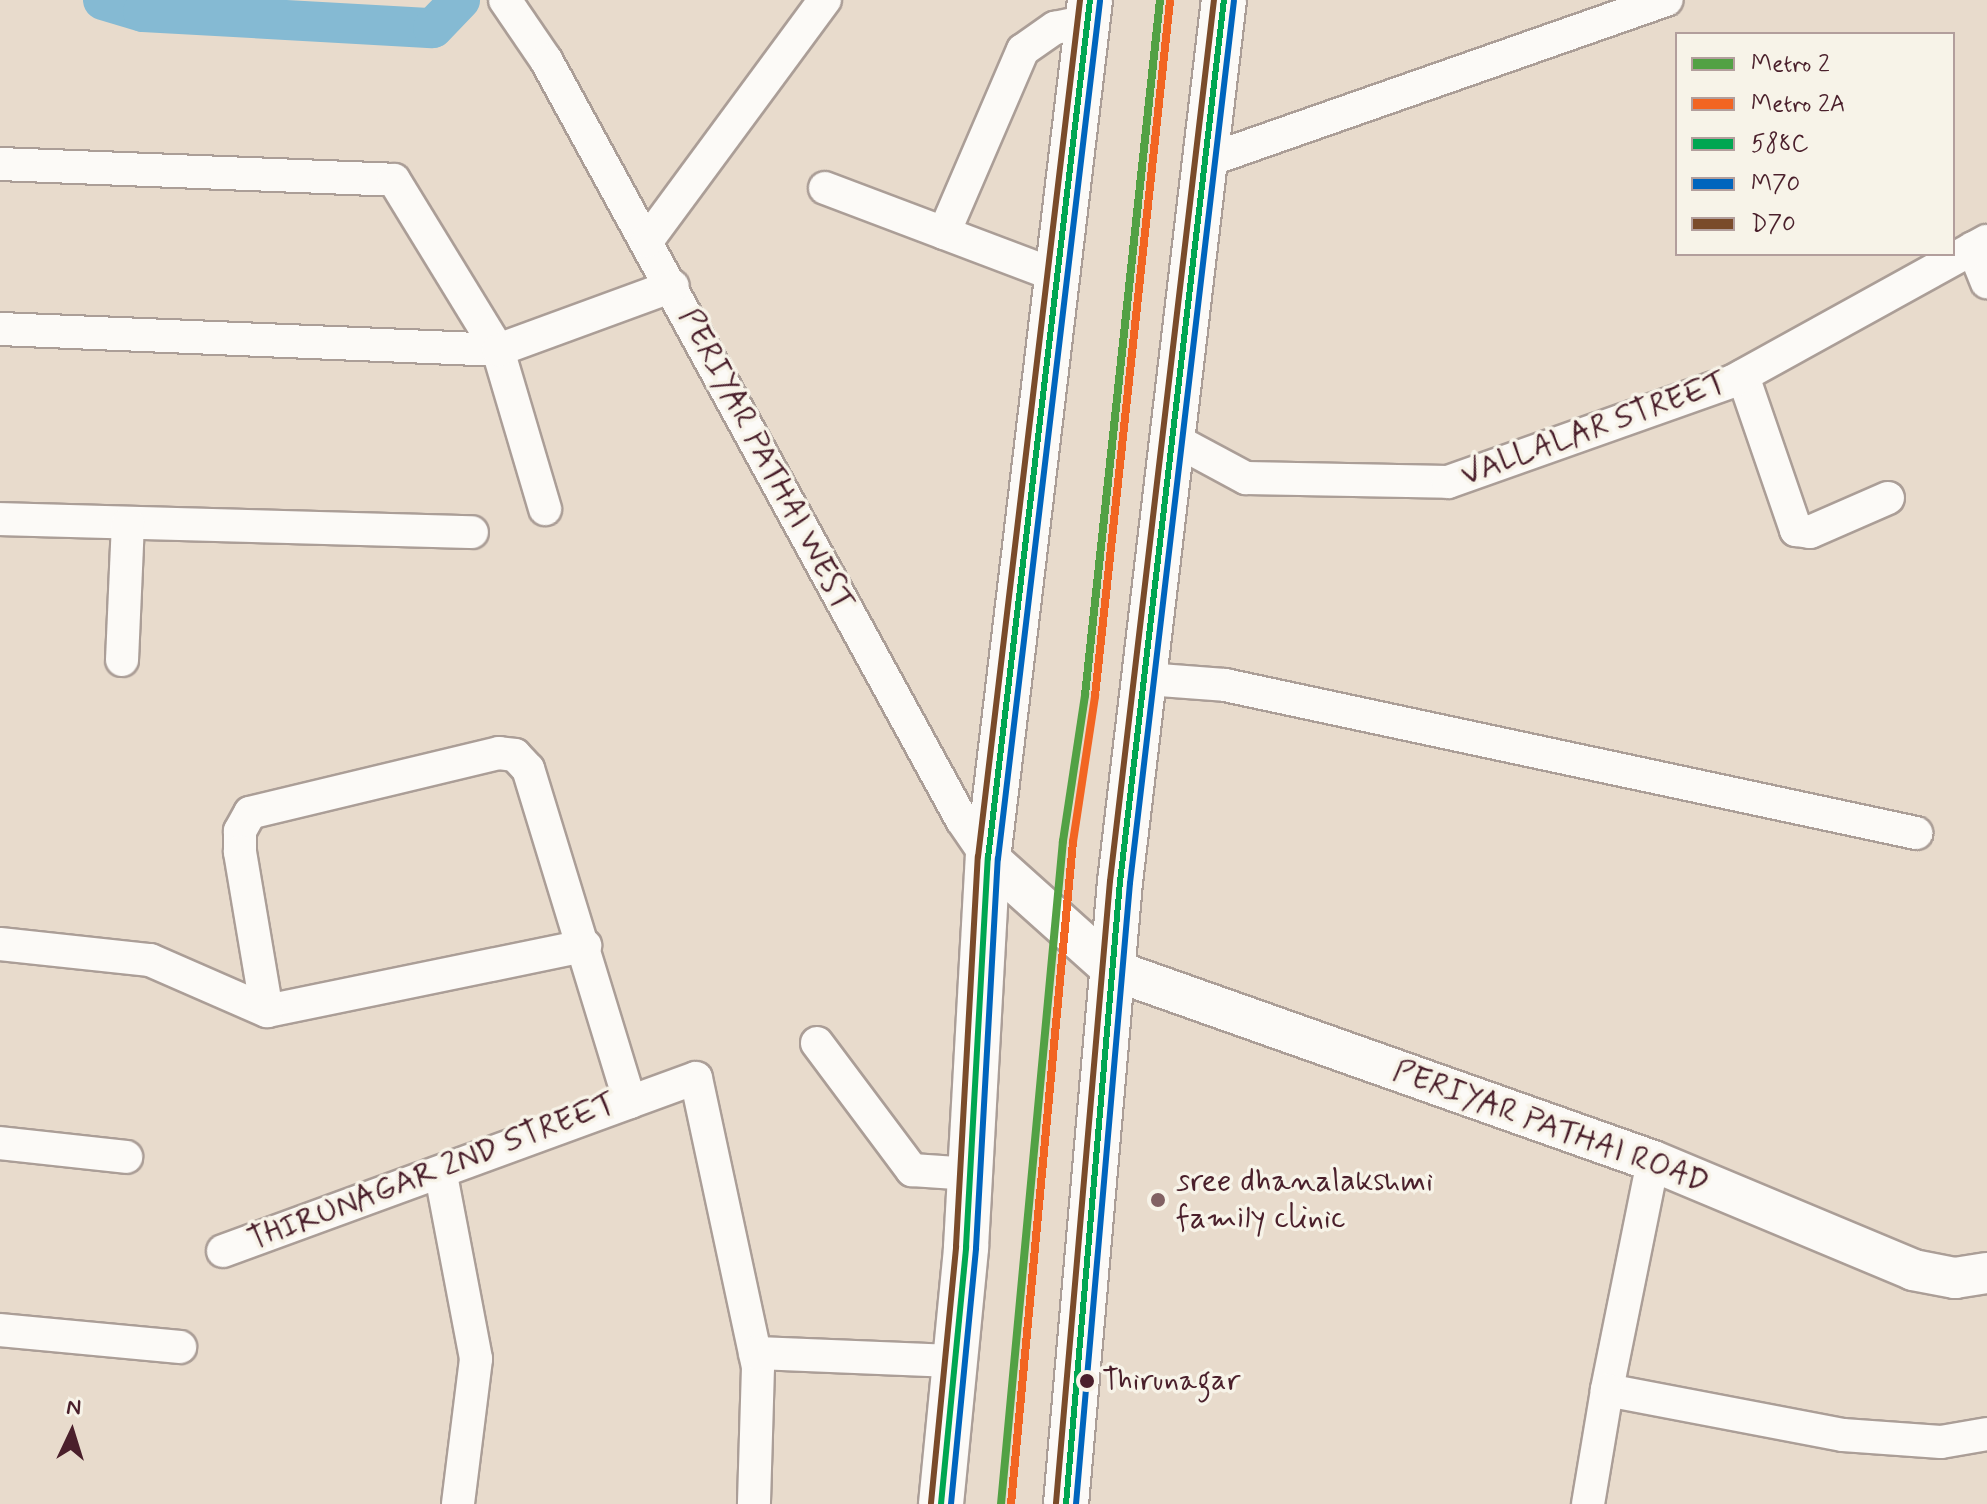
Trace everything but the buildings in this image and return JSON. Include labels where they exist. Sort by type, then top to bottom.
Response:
[{"type":"main road","points":[[1066,1504],[1113,970],[1224,0]]},
{"type":"main road","points":[[941,1504],[971,1174],[988,858],[1089,11]]},
{"type":"street","name":"PERIYAR PATHAI WEST","points":[[505,0],[540,50],[673,286],[962,820],[988,858]]},
{"type":"street","points":[[647,241],[825,0]]},
{"type":"street","points":[[1206,161],[1667,0]]},
{"type":"street","points":[[944,233],[1023,50],[1055,28],[1089,11]]},
{"type":"street","points":[[0,164],[394,180],[498,350],[545,509]]},
{"type":"street","points":[[825,188],[1058,276]]},
{"type":"street","points":[[1980,244],[1987,282]]},
{"type":"street","name":"VALLALAR STREET","points":[[1175,440],[1246,478],[1448,482],[1743,376],[1980,244]]},
{"type":"street","points":[[0,329],[498,350],[673,286]]},
{"type":"street","points":[[1743,376],[1796,530],[1810,532],[1888,498]]},
{"type":"street","points":[[0,519],[472,532]]},
{"type":"street","points":[[122,660],[128,523]]},
{"type":"street","points":[[1146,679],[1225,685],[1916,833]]},
{"type":"street","name":"THIRUNAGAR 2ND STREET","points":[[223,1251],[441,1175],[630,1102],[585,946],[528,769],[515,755],[499,753],[250,813],[240,831],[240,852],[267,1011]]},
{"type":"street","points":[[988,858],[1113,970]]},
{"type":"street","points":[[0,944],[150,960],[267,1011],[585,946]]},
{"type":"street","name":"PERIYAR PATHAI ROAD","points":[[1113,970],[1653,1161],[1913,1270],[1955,1278],[1987,1273]]},
{"type":"street","points":[[817,1043],[912,1170],[971,1174]]},
{"type":"street","points":[[630,1102],[696,1078],[755,1353],[754,1504]]},
{"type":"street","points":[[0,1143],[126,1157]]},
{"type":"street","points":[[1588,1504],[1607,1390],[1653,1161]]},
{"type":"street","points":[[441,1175],[476,1359],[458,1504]]},
{"type":"street","points":[[0,1330],[180,1347]]},
{"type":"street","points":[[755,1353],[955,1361]]},
{"type":"street","points":[[1607,1390],[1843,1435],[1941,1442],[1987,1434]]},
{"type":"waterway","points":[[103,0],[143,12],[433,28],[460,0]]},
{"type":"metro line","name":"2","points":[[1001,1504],[1063,841],[1085,695],[1160,0]]},
{"type":"metro line","name":"2A","points":[[1011,1504],[1073,842],[1095,696],[1170,1]]},
{"type":"transit line","name":"D70","points":[[931,1503],[956,1246],[978,857],[1080,0]]},
{"type":"transit line","name":"588C","points":[[941,1504],[966,1247],[988,858],[1090,0]]},
{"type":"transit line","name":"D70","points":[[1056,1503],[1110,881],[1214,0]]},
{"type":"transit line","name":"588C","points":[[1066,1504],[1120,882],[1224,0]]},
{"type":"transit line","name":"M70","points":[[951,1504],[976,1248],[998,859],[1100,1]]},
{"type":"transit line","name":"M70","points":[[1076,1504],[1130,883],[1234,1]]},
{"type":"place","name":"sree dhanalakshmi family clinic","points":[[1158,1200]]},
{"type":"place","name":"Thirunagar","points":[[1087,1381]]}]
